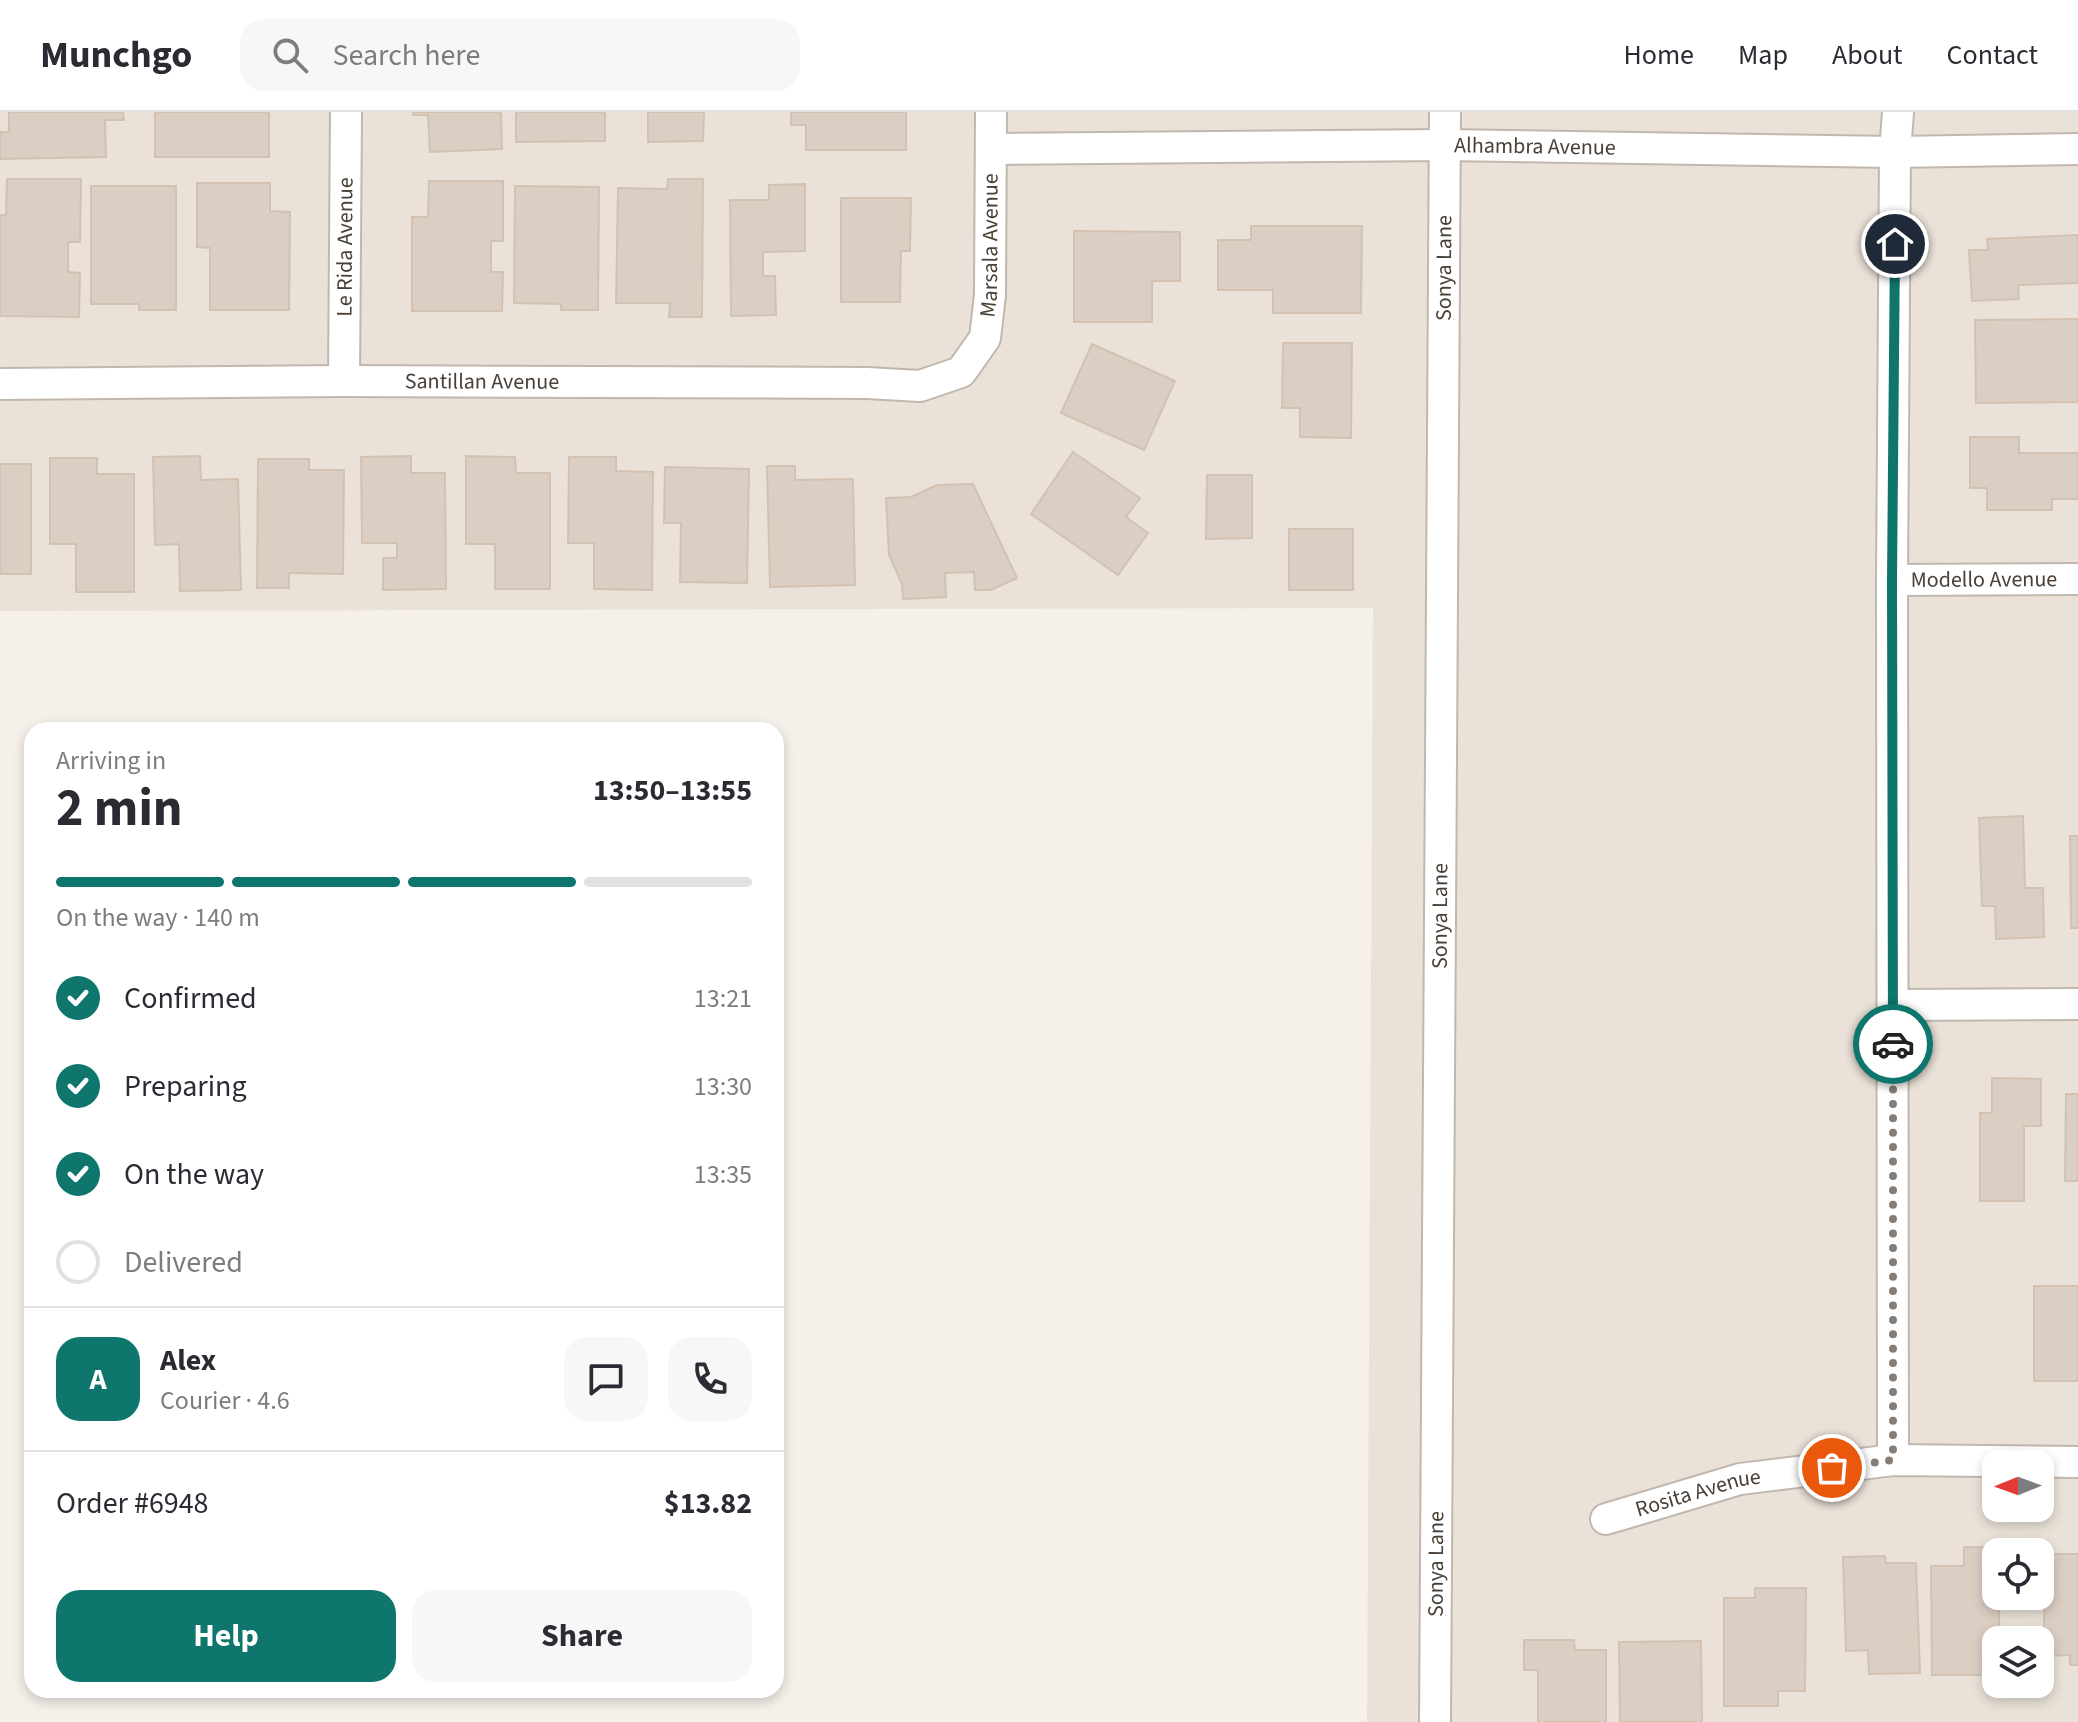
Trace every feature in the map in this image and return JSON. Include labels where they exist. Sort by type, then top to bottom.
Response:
[{"type":"street","name":"Le Rida Avenue","points":[[344,381],[346,112]]},
{"type":"street","name":"Marsala Avenue","points":[[961,372],[985,338],[990,295],[991,112]]},
{"type":"street","name":"Sonya Lane","points":[[1435,1722],[1445,112]]},
{"type":"street","points":[[1893,1460],[1892,580],[1895,152],[1898,112]]},
{"type":"street","name":"Alhambra Avenue","points":[[991,149],[1445,145],[1895,152],[2078,149]]},
{"type":"street","name":"Santillan Avenue","points":[[0,384],[344,381],[851,383],[920,386],[961,372]]},
{"type":"street","name":"Modello Avenue","points":[[1892,580],[2078,579]]},
{"type":"street","points":[[1893,1005],[2078,1004]]},
{"type":"street","name":"Rosita Avenue","points":[[1606,1519],[1740,1479],[1893,1460],[2078,1462]]},
{"type":"shaded area","points":[[0,112],[2078,112],[2078,1722],[1367,1722],[1373,608],[0,611]]},
{"type":"building","points":[[9,112],[123,112],[124,120],[105,120],[106,157],[0,159],[0,132],[9,132]]},
{"type":"building","points":[[155,112],[269,112],[269,157],[155,157]]},
{"type":"building","points":[[413,112],[501,112],[502,149],[430,152],[428,115],[413,115]]},
{"type":"building","points":[[516,112],[605,112],[605,141],[516,142]]},
{"type":"building","points":[[648,112],[704,112],[703,141],[648,142]]},
{"type":"building","points":[[791,112],[906,112],[906,150],[806,150],[806,125],[791,125]]},
{"type":"building","points":[[7,179],[81,179],[80,242],[68,242],[68,272],[80,273],[79,317],[0,316],[0,215],[6,215]]},
{"type":"building","points":[[668,179],[703,179],[702,317],[669,317],[670,303],[616,303],[618,188],[667,189]]},
{"type":"building","points":[[429,181],[503,181],[503,241],[491,241],[491,272],[503,272],[502,311],[412,311],[412,217],[428,217]]},
{"type":"building","points":[[197,183],[270,183],[270,211],[290,212],[289,310],[210,310],[210,248],[197,247]]},
{"type":"building","points":[[805,184],[805,251],[763,252],[763,276],[775,276],[776,315],[731,316],[730,200],[769,200],[769,185]]},
{"type":"building","points":[[91,186],[176,186],[176,310],[139,310],[139,304],[91,304]]},
{"type":"building","points":[[515,186],[599,187],[598,310],[561,310],[561,304],[514,303]]},
{"type":"building","points":[[841,198],[911,198],[910,251],[901,251],[900,302],[841,302]]},
{"type":"building","points":[[1251,226],[1362,226],[1361,313],[1273,313],[1273,290],[1218,290],[1218,240],[1251,240]]},
{"type":"building","points":[[1074,231],[1180,232],[1180,281],[1152,281],[1152,322],[1074,322]]},
{"type":"building","points":[[2078,235],[2078,283],[2018,285],[2019,299],[1972,301],[1969,250],[1988,250],[1987,239]]},
{"type":"building","points":[[2078,319],[2078,402],[1976,403],[1975,320]]},
{"type":"building","points":[[1283,343],[1352,343],[1351,438],[1300,437],[1300,408],[1282,408]]},
{"type":"building","points":[[1092,344],[1175,381],[1144,450],[1061,413]]},
{"type":"building","points":[[1970,437],[2019,437],[2019,453],[2078,453],[2078,499],[2052,499],[2052,510],[1987,510],[1987,488],[1970,488]]},
{"type":"building","points":[[1073,452],[1140,498],[1126,517],[1148,533],[1118,575],[1031,514]]},
{"type":"building","points":[[200,456],[201,480],[238,479],[241,590],[180,591],[179,544],[155,545],[153,457]]},
{"type":"building","points":[[411,456],[411,473],[445,473],[446,589],[383,590],[383,558],[397,558],[397,543],[362,543],[361,457]]},
{"type":"building","points":[[466,456],[515,457],[516,473],[550,473],[550,589],[495,589],[495,544],[466,544]]},
{"type":"building","points":[[569,457],[616,457],[616,471],[653,472],[652,590],[594,589],[594,543],[568,543]]},
{"type":"building","points":[[50,458],[97,458],[97,474],[134,474],[134,592],[76,592],[76,544],[50,544]]},
{"type":"building","points":[[258,459],[309,459],[309,470],[344,470],[343,574],[289,573],[289,588],[257,588]]},
{"type":"building","points":[[0,464],[31,464],[31,574],[0,574]]},
{"type":"building","points":[[767,466],[795,466],[795,480],[853,479],[855,585],[770,587]]},
{"type":"building","points":[[665,467],[749,469],[747,583],[680,582],[681,523],[664,523]]},
{"type":"building","points":[[1207,475],[1252,475],[1252,538],[1206,539]]},
{"type":"building","points":[[973,484],[1017,578],[991,590],[975,590],[974,572],[945,573],[946,597],[903,599],[902,584],[889,555],[886,498],[911,497],[937,485]]},
{"type":"building","points":[[1289,529],[1353,529],[1353,590],[1289,590]]},
{"type":"building","points":[[2023,816],[2025,888],[2043,888],[2044,937],[1996,939],[1995,906],[1982,906],[1979,818]]},
{"type":"building","points":[[2070,836],[2078,836],[2078,928],[2071,928]]},
{"type":"building","points":[[1992,1078],[2041,1079],[2041,1126],[2024,1126],[2024,1201],[1980,1201],[1980,1113],[1992,1113]]},
{"type":"building","points":[[2066,1094],[2078,1094],[2078,1181],[2065,1181]]},
{"type":"building","points":[[2034,1286],[2078,1286],[2078,1381],[2034,1381]]},
{"type":"building","points":[[1964,1547],[1982,1547],[1982,1610],[1999,1610],[1999,1626],[1982,1626],[1982,1675],[1932,1675],[1931,1566],[1964,1566]]},
{"type":"building","points":[[2054,1554],[2078,1554],[2078,1665],[2070,1665],[2070,1655],[2054,1656],[2054,1626],[2044,1626],[2044,1610],[2054,1610]]},
{"type":"building","points":[[1885,1556],[1886,1563],[1916,1563],[1920,1673],[1869,1674],[1868,1650],[1846,1651],[1843,1557]]},
{"type":"building","points":[[1755,1588],[1806,1588],[1805,1691],[1778,1691],[1778,1706],[1724,1706],[1724,1598],[1755,1598]]},
{"type":"building","points":[[1524,1640],[1574,1640],[1575,1650],[1606,1650],[1606,1722],[1538,1722],[1538,1670],[1524,1670]]},
{"type":"building","points":[[1701,1641],[1702,1722],[1620,1722],[1619,1642]]},
{"type":"way so far","points":[[1832,1468],[1893,1460],[1893,1044]]},
{"type":"route","points":[[1893,1044],[1895,244]]}]
